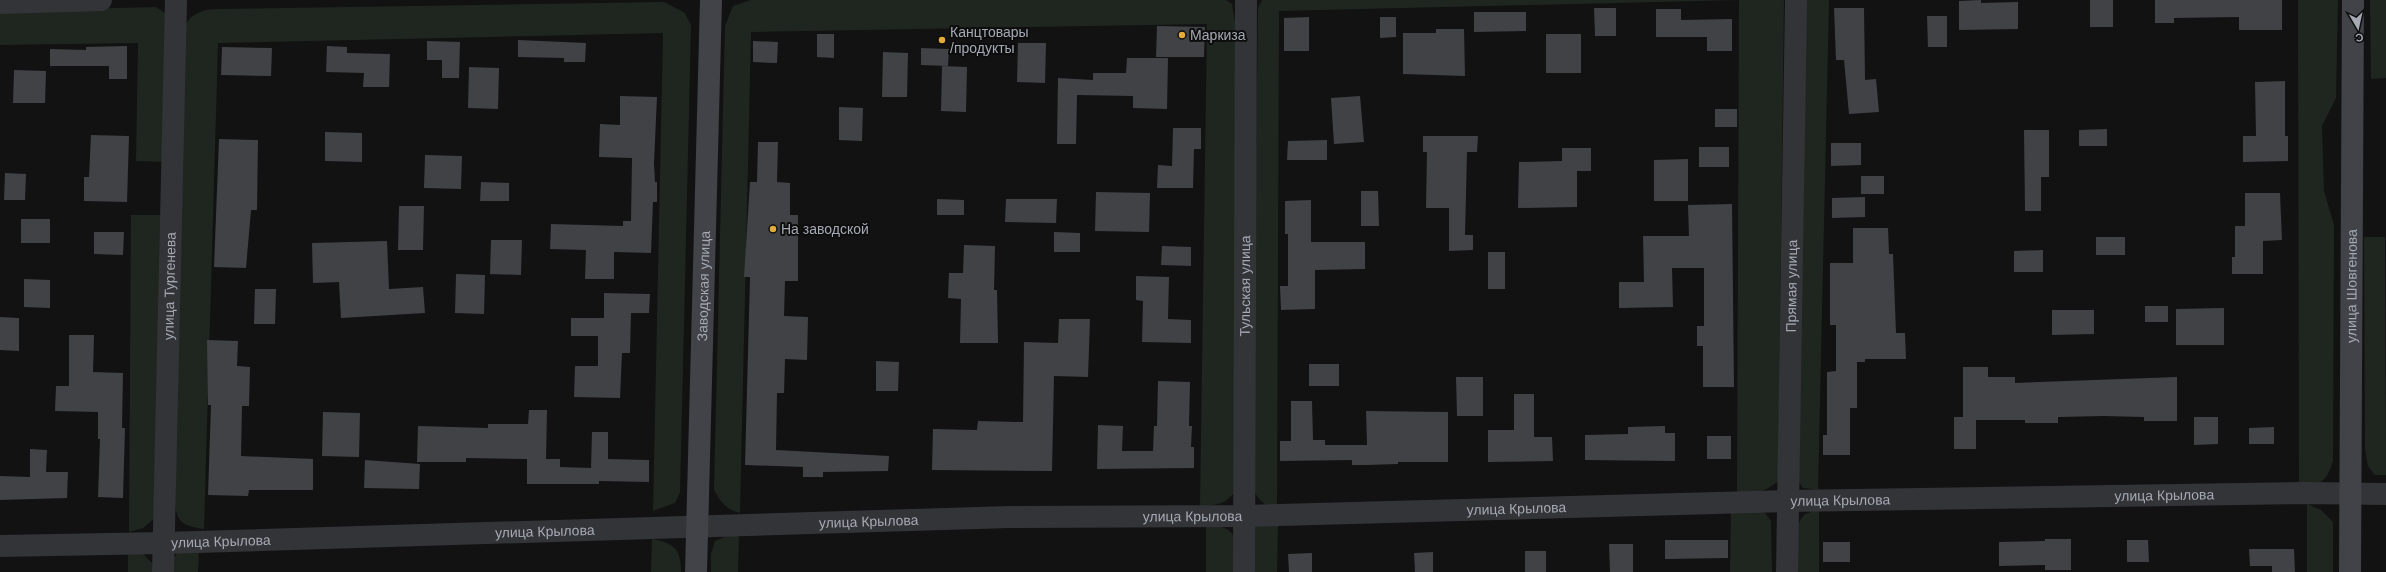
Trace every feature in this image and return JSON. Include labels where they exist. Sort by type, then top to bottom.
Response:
[{"type":"main road","name":"Заводская улица","points":[[696,572],[711,0]]},
{"type":"main road","name":"улица Шовгенова","points":[[2350,572],[2353,0]]},
{"type":"street","points":[[0,3],[101,0]]},
{"type":"street","name":"улица Тургенева","points":[[163,572],[176,0]]},
{"type":"street","name":"Тульская улица","points":[[1244,572],[1246,0]]},
{"type":"street","name":"Прямая улица","points":[[1787,572],[1796,0]]},
{"type":"street","name":"улица Крылова","points":[[0,546],[163,543],[1010,517],[1244,516],[1788,501],[2350,493],[2386,494]]},
{"type":"shaded area","points":[[751,0],[1226,0],[1232,4],[1236,28],[1234,493],[1227,500],[1219,504],[1200,506],[1207,24],[751,32],[740,513],[731,510],[724,505],[714,490],[725,26],[733,6]]},
{"type":"shaded area","points":[[1262,0],[1739,0],[1279,11],[1277,508],[1261,501],[1256,495],[1252,486],[1258,8]]},
{"type":"shaded area","points":[[1739,0],[1784,0],[1778,481],[1769,488],[1749,494],[1737,494]]},
{"type":"shaded area","points":[[1804,0],[1829,0],[1818,490],[1803,488],[1797,479]]},
{"type":"shaded area","points":[[2298,0],[2338,0],[2336,98],[2322,126],[2324,191],[2334,225],[2333,461],[2325,479],[2318,483],[2299,485]]},
{"type":"shaded area","points":[[2370,0],[2386,0],[2386,78],[2371,79]]},
{"type":"shaded area","points":[[664,2],[685,13],[691,25],[680,493],[675,503],[653,511],[663,33],[218,43],[204,529],[186,525],[182,522],[177,515],[175,502],[185,26],[191,18],[203,11],[218,9]]},
{"type":"shaded area","points":[[156,7],[165,13],[165,162],[136,161],[138,43],[0,45],[0,11]]},
{"type":"shaded area","points":[[131,215],[160,215],[157,516],[143,528],[129,532]]},
{"type":"shaded area","points":[[2364,237],[2385,237],[2386,475],[2375,475],[2368,466],[2365,449]]},
{"type":"shaded area","points":[[2307,504],[2321,510],[2333,522],[2333,572],[2307,572]]},
{"type":"shaded area","points":[[1731,508],[1765,513],[1771,521],[1772,572],[1730,572]]},
{"type":"shaded area","points":[[1819,508],[1819,572],[1794,572],[1797,525],[1804,515]]},
{"type":"shaded area","points":[[1257,521],[1278,522],[1277,572],[1251,572],[1251,528]]},
{"type":"shaded area","points":[[1206,524],[1218,526],[1231,533],[1236,545],[1236,572],[1206,572]]},
{"type":"shaded area","points":[[731,534],[739,534],[738,572],[711,572],[711,554],[715,541]]},
{"type":"shaded area","points":[[652,539],[666,543],[675,548],[680,558],[681,572],[651,572]]},
{"type":"shaded area","points":[[199,549],[198,572],[171,572],[171,562],[178,552]]},
{"type":"shaded area","points":[[128,551],[142,553],[154,565],[154,572],[128,572]]},
{"type":"building","points":[[1981,0],[1981,3],[2018,2],[2018,29],[1959,30],[1959,1]]},
{"type":"building","points":[[2090,0],[2113,0],[2113,27],[2090,27]]},
{"type":"building","points":[[2155,0],[2282,0],[2282,30],[2239,30],[2239,17],[2174,18],[2174,23],[2155,23]]},
{"type":"building","points":[[1594,8],[1616,8],[1616,36],[1595,36]]},
{"type":"building","points":[[1834,8],[1864,8],[1865,80],[1876,79],[1879,112],[1849,114],[1844,60],[1836,60]]},
{"type":"building","points":[[1656,9],[1681,9],[1681,20],[1732,19],[1732,51],[1707,51],[1707,37],[1656,37]]},
{"type":"building","points":[[1474,12],[1526,12],[1526,31],[1474,32]]},
{"type":"building","points":[[1927,16],[1947,16],[1947,47],[1928,47]]},
{"type":"building","points":[[1309,17],[1309,51],[1284,51],[1284,18]]},
{"type":"building","points":[[1380,17],[1396,17],[1396,37],[1380,38]]},
{"type":"building","points":[[1157,26],[1205,27],[1204,57],[1156,57]]},
{"type":"building","points":[[1436,29],[1464,29],[1465,76],[1403,74],[1403,33],[1436,33]]},
{"type":"building","points":[[817,34],[834,34],[834,58],[817,57]]},
{"type":"building","points":[[1546,34],[1581,34],[1581,73],[1546,73]]},
{"type":"building","points":[[518,40],[586,43],[585,62],[564,62],[564,58],[518,57]]},
{"type":"building","points":[[427,41],[460,42],[459,78],[442,78],[442,60],[427,60]]},
{"type":"building","points":[[753,41],[778,42],[777,63],[753,62]]},
{"type":"building","points":[[1018,43],[1046,43],[1045,83],[1017,82]]},
{"type":"building","points":[[127,46],[127,79],[109,79],[109,66],[50,66],[50,49],[86,50],[86,47]]},
{"type":"building","points":[[327,46],[347,47],[347,53],[390,54],[389,87],[363,87],[364,73],[326,72]]},
{"type":"building","points":[[222,47],[272,48],[271,76],[221,75]]},
{"type":"building","points":[[921,48],[949,49],[948,66],[921,65]]},
{"type":"building","points":[[883,52],[908,53],[907,97],[882,97]]},
{"type":"building","points":[[1127,58],[1168,58],[1167,109],[1133,108],[1133,96],[1077,95],[1076,144],[1057,144],[1058,78],[1093,80],[1093,73],[1126,73]]},
{"type":"building","points":[[942,66],[967,67],[966,112],[941,111]]},
{"type":"building","points":[[469,67],[499,68],[498,109],[468,108]]},
{"type":"building","points":[[14,70],[46,71],[45,103],[13,103]]},
{"type":"building","points":[[2285,81],[2285,136],[2288,136],[2288,161],[2243,162],[2243,136],[2256,136],[2255,82]]},
{"type":"building","points":[[620,96],[657,97],[654,163],[655,182],[657,182],[657,202],[653,202],[651,253],[614,252],[614,279],[585,279],[586,250],[550,249],[551,224],[623,226],[623,221],[631,221],[632,158],[599,157],[600,124],[620,125]]},
{"type":"building","points":[[1360,96],[1364,142],[1334,144],[1331,98]]},
{"type":"building","points":[[839,107],[863,108],[862,141],[839,140]]},
{"type":"building","points":[[1715,109],[1737,109],[1737,127],[1715,127]]},
{"type":"building","points":[[1173,128],[1201,128],[1201,149],[1194,149],[1193,188],[1157,188],[1158,165],[1172,166]]},
{"type":"building","points":[[2107,129],[2107,146],[2079,146],[2079,130]]},
{"type":"building","points":[[2024,130],[2049,130],[2049,177],[2041,177],[2041,211],[2025,211]]},
{"type":"building","points":[[325,132],[362,133],[362,162],[325,161]]},
{"type":"building","points":[[91,135],[129,136],[127,202],[84,201],[84,177],[89,177]]},
{"type":"building","points":[[1423,136],[1478,136],[1477,152],[1467,152],[1465,235],[1473,235],[1473,250],[1449,251],[1449,208],[1426,208],[1427,152],[1423,152]]},
{"type":"building","points":[[219,139],[258,140],[257,210],[251,210],[246,268],[214,267]]},
{"type":"building","points":[[1327,140],[1327,160],[1287,160],[1288,141]]},
{"type":"building","points":[[758,142],[778,142],[777,182],[790,183],[790,215],[798,215],[798,281],[785,281],[784,316],[808,317],[807,360],[785,359],[784,393],[777,393],[776,450],[889,456],[888,471],[823,472],[823,477],[803,477],[803,467],[745,465],[750,277],[744,277],[750,182],[757,182]]},
{"type":"building","points":[[1831,143],[1861,143],[1861,165],[1831,166]]},
{"type":"building","points":[[1699,147],[1729,147],[1729,167],[1699,167]]},
{"type":"building","points":[[1562,148],[1591,148],[1591,171],[1577,171],[1577,207],[1518,208],[1519,162],[1562,161]]},
{"type":"building","points":[[425,155],[462,156],[461,189],[424,188]]},
{"type":"building","points":[[1688,159],[1688,201],[1654,201],[1654,160]]},
{"type":"building","points":[[5,173],[26,174],[25,200],[4,200]]},
{"type":"building","points":[[1861,176],[1884,176],[1884,194],[1861,194]]},
{"type":"building","points":[[481,182],[509,183],[509,201],[480,201]]},
{"type":"building","points":[[1361,191],[1378,191],[1379,226],[1361,226]]},
{"type":"building","points":[[1096,192],[1150,193],[1149,232],[1095,231]]},
{"type":"building","points":[[2245,193],[2280,193],[2282,240],[2263,241],[2263,274],[2232,274],[2232,257],[2235,257],[2235,226],[2245,226]]},
{"type":"building","points":[[1865,197],[1865,217],[1832,218],[1832,198]]},
{"type":"building","points":[[937,199],[964,200],[964,215],[937,215]]},
{"type":"building","points":[[1006,199],[1057,199],[1056,223],[1005,222]]},
{"type":"building","points":[[1311,200],[1311,242],[1365,242],[1365,269],[1315,270],[1315,309],[1281,310],[1280,286],[1288,286],[1288,234],[1285,234],[1285,201]]},
{"type":"building","points":[[1732,204],[1734,387],[1703,387],[1703,346],[1697,346],[1697,326],[1704,326],[1704,268],[1672,268],[1673,307],[1619,308],[1619,282],[1644,282],[1643,236],[1689,236],[1688,205]]},
{"type":"building","points":[[399,206],[424,206],[423,250],[398,250]]},
{"type":"building","points":[[21,219],[50,219],[50,243],[21,243]]},
{"type":"building","points":[[1853,228],[1888,228],[1889,254],[1893,254],[1896,333],[1905,333],[1906,359],[1865,359],[1865,362],[1857,362],[1857,408],[1850,408],[1850,455],[1823,455],[1823,435],[1827,435],[1827,372],[1836,371],[1836,325],[1830,325],[1830,263],[1853,263]]},
{"type":"building","points":[[94,232],[124,232],[123,255],[94,254]]},
{"type":"building","points":[[1054,232],[1080,233],[1080,252],[1054,252]]},
{"type":"building","points":[[2096,237],[2125,237],[2125,255],[2096,255]]},
{"type":"building","points":[[491,240],[522,240],[521,275],[490,274]]},
{"type":"building","points":[[387,241],[389,289],[423,287],[425,313],[341,318],[339,282],[313,283],[312,243]]},
{"type":"building","points":[[964,245],[995,246],[994,290],[997,290],[998,343],[960,343],[961,299],[948,298],[949,273],[963,273]]},
{"type":"building","points":[[1162,246],[1191,247],[1191,266],[1161,265]]},
{"type":"building","points":[[2043,250],[2043,272],[2014,272],[2014,251]]},
{"type":"building","points":[[1488,252],[1505,252],[1505,289],[1488,289]]},
{"type":"building","points":[[456,274],[485,275],[484,314],[455,313]]},
{"type":"building","points":[[1136,276],[1169,277],[1168,319],[1191,320],[1191,343],[1142,342],[1143,301],[1136,300]]},
{"type":"building","points":[[24,279],[50,280],[50,308],[24,307]]},
{"type":"building","points":[[255,289],[276,289],[275,324],[254,324]]},
{"type":"building","points":[[604,293],[650,294],[649,313],[631,313],[630,353],[622,353],[620,398],[574,397],[575,366],[598,366],[598,336],[571,336],[571,318],[604,318]]},
{"type":"building","points":[[2145,306],[2168,306],[2168,322],[2145,322]]},
{"type":"building","points":[[2224,308],[2224,345],[2176,345],[2176,309]]},
{"type":"building","points":[[2052,310],[2094,310],[2094,334],[2052,335]]},
{"type":"building","points":[[0,317],[19,318],[19,351],[0,350]]},
{"type":"building","points":[[1059,319],[1090,319],[1088,377],[1054,376],[1052,471],[932,470],[933,429],[977,430],[978,421],[1023,422],[1024,342],[1058,343]]},
{"type":"building","points":[[69,335],[94,335],[93,372],[123,373],[122,428],[125,428],[123,498],[98,497],[100,439],[98,439],[98,412],[55,411],[56,386],[69,386]]},
{"type":"building","points":[[207,340],[238,341],[237,366],[250,367],[249,406],[242,406],[241,456],[313,459],[313,490],[249,490],[248,496],[208,495],[211,405],[208,405]]},
{"type":"building","points":[[876,361],[899,362],[898,391],[876,391]]},
{"type":"building","points":[[1309,364],[1339,364],[1339,386],[1309,386]]},
{"type":"building","points":[[1963,367],[1988,367],[1988,377],[2015,377],[2015,383],[2177,377],[2177,421],[2144,421],[2144,417],[2103,416],[2058,417],[2058,423],[2025,423],[2025,420],[1976,420],[1976,449],[1954,449],[1954,417],[1963,417]]},
{"type":"building","points":[[1456,377],[1483,377],[1483,416],[1457,416]]},
{"type":"building","points":[[1158,381],[1190,382],[1189,426],[1192,426],[1191,447],[1194,447],[1194,468],[1097,469],[1098,425],[1123,426],[1122,451],[1153,451],[1154,426],[1157,426]]},
{"type":"building","points":[[1514,394],[1534,394],[1534,437],[1552,437],[1553,461],[1488,462],[1488,430],[1514,430]]},
{"type":"building","points":[[1291,401],[1312,401],[1313,440],[1325,440],[1325,445],[1367,445],[1366,411],[1448,412],[1448,462],[1398,462],[1398,464],[1352,465],[1352,460],[1280,461],[1280,441],[1291,441]]},
{"type":"building","points":[[529,410],[547,410],[546,459],[560,459],[560,467],[591,468],[592,432],[608,432],[608,459],[649,460],[649,482],[599,481],[599,484],[527,484],[527,459],[466,458],[466,462],[417,462],[418,426],[488,428],[488,424],[528,424]]},
{"type":"building","points":[[323,412],[360,413],[359,457],[322,456]]},
{"type":"building","points":[[2194,417],[2218,417],[2218,444],[2194,445]]},
{"type":"building","points":[[1665,426],[1665,433],[1675,433],[1675,461],[1585,460],[1585,435],[1628,434],[1628,427]]},
{"type":"building","points":[[2274,427],[2274,444],[2249,444],[2249,428]]},
{"type":"building","points":[[1707,436],[1731,436],[1731,459],[1707,459]]},
{"type":"building","points":[[30,449],[47,450],[46,472],[68,472],[67,498],[0,500],[0,476],[30,477]]},
{"type":"building","points":[[365,460],[420,464],[419,489],[364,488]]},
{"type":"building","points":[[2045,539],[2071,539],[2071,570],[2045,570],[2045,565],[1999,566],[1999,542],[2045,541]]},
{"type":"building","points":[[1665,540],[1728,540],[1728,558],[1665,559]]},
{"type":"building","points":[[2127,540],[2148,540],[2149,562],[2127,562]]},
{"type":"building","points":[[1823,542],[1850,542],[1850,562],[1823,562]]},
{"type":"building","points":[[1609,544],[1633,544],[1633,572],[1610,572]]},
{"type":"building","points":[[2249,549],[2294,549],[2295,572],[2272,572],[2272,566],[2250,566]]},
{"type":"building","points":[[1525,551],[1546,551],[1546,572],[1525,572]]},
{"type":"building","points":[[1433,552],[1433,572],[1415,572],[1414,553]]},
{"type":"building","points":[[1312,553],[1312,572],[1289,572],[1288,554]]},
{"type":"place","name":"Маркиза","points":[[1182,35]]},
{"type":"place","name":"Канцтовары /продукты","points":[[942,40]]},
{"type":"place","name":"На заводской","points":[[773,229]]}]
